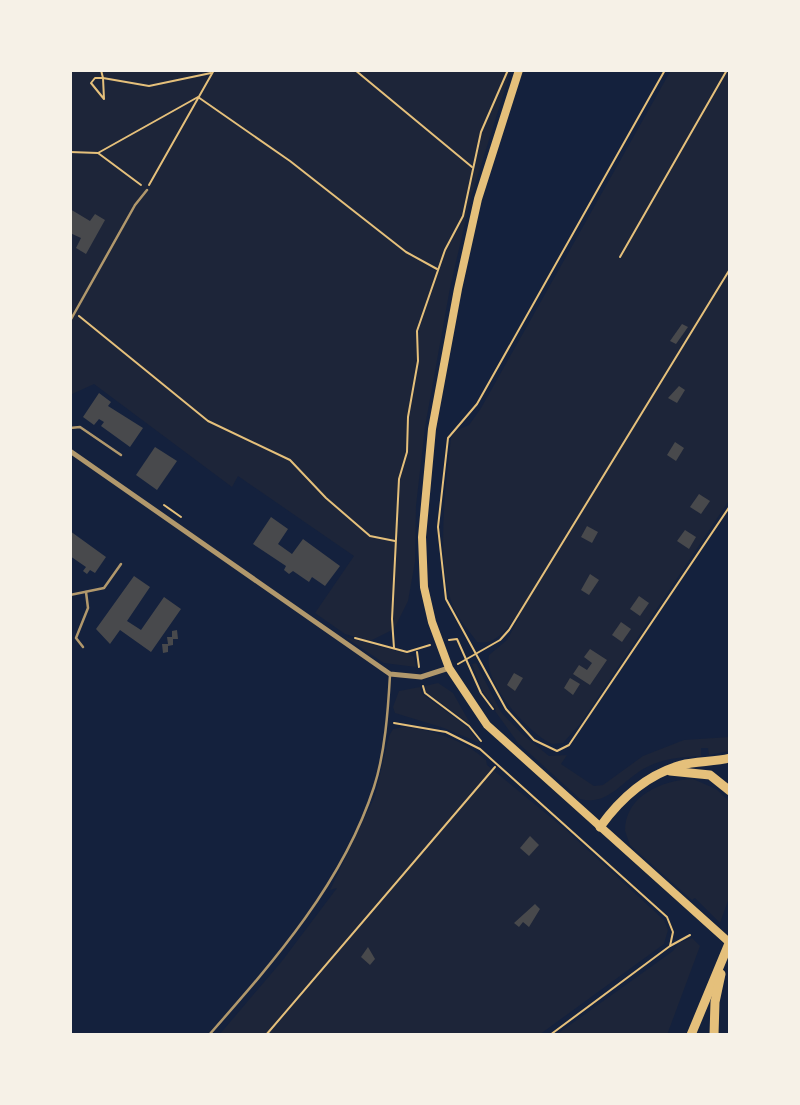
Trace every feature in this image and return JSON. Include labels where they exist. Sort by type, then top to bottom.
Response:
[{"type":"main road","points":[[519,70],[478,199],[457,289],[432,429],[424,507],[424,587],[438,642],[449,668],[487,725],[697,913],[728,945]]},
{"type":"main road","points":[[600,827],[633,790],[668,771],[682,765],[730,758]]},
{"type":"main road","points":[[668,771],[710,775],[730,791]]},
{"type":"main road","points":[[691,1035],[728,945]]},
{"type":"main road","points":[[714,1035],[715,1002],[728,945]]},
{"type":"street","points":[[70,451],[390,674],[421,677],[449,668]]},
{"type":"lane","points":[[70,321],[135,205],[147,190]]},
{"type":"lane","points":[[70,428],[80,427],[121,455]]},
{"type":"lane","points":[[70,595],[104,588],[121,564]]},
{"type":"lane","points":[[83,647],[76,638],[88,608],[86,592]]},
{"type":"lane","points":[[209,1035],[277,958],[324,890],[352,842],[375,785],[390,674]]},
{"type":"path","points":[[101,70],[103,78],[104,99],[91,83],[95,78],[103,78],[149,86],[213,71]]},
{"type":"path","points":[[355,70],[473,168]]},
{"type":"path","points":[[394,649],[392,619],[400,479],[407,452],[408,417],[418,360],[417,331],[438,269],[463,216],[481,132],[508,70]]},
{"type":"path","points":[[664,70],[477,404],[448,438],[439,527],[442,578],[451,612],[506,709],[520,726],[544,747],[557,751],[563,749],[581,729],[730,506]]},
{"type":"path","points":[[620,257],[726,70]]},
{"type":"path","points":[[98,153],[147,190],[213,71]]},
{"type":"path","points":[[198,97],[290,161],[406,252],[438,269]]},
{"type":"path","points":[[70,152],[98,153],[198,97]]},
{"type":"path","points":[[449,668],[500,640],[518,618],[730,269]]},
{"type":"path","points":[[75,313],[98,328],[208,421],[289,460],[326,498],[370,536],[396,541]]},
{"type":"path","points":[[347,636],[394,649],[416,651],[438,642],[457,639],[481,693],[493,709]]},
{"type":"path","points":[[416,651],[425,693],[469,726],[481,741]]},
{"type":"path","points":[[384,724],[401,722],[446,732],[480,749],[495,766],[519,782],[667,917],[673,932],[670,946]]},
{"type":"path","points":[[266,1035],[495,766]]},
{"type":"path","points":[[550,1035],[670,946],[690,935]]},
{"type":"shaded area","points":[[70,70],[511,70],[471,197],[450,288],[425,427],[416,506],[415,562],[408,601],[394,629],[370,641],[345,634],[315,613],[354,556],[238,476],[232,487],[94,384],[70,395]]},
{"type":"shaded area","points":[[671,70],[730,70],[730,499],[580,724],[563,743],[552,744],[531,729],[509,706],[493,679],[489,666],[489,655],[507,640],[519,618],[516,617],[495,639],[477,642],[453,606],[444,568],[443,546],[451,438],[455,431],[469,425],[481,408]]},
{"type":"shaded area","points":[[345,637],[408,654],[414,657],[416,667],[384,663]]},
{"type":"shaded area","points":[[476,663],[501,712],[522,734],[549,756],[567,755],[561,764],[594,786],[603,785],[643,756],[684,740],[730,737],[730,751],[709,755],[708,748],[701,748],[701,756],[667,760],[647,767],[599,799],[580,799],[518,743],[483,692],[472,664]]},
{"type":"shaded area","points":[[438,683],[453,693],[471,725],[426,692],[425,686]]},
{"type":"shaded area","points":[[420,687],[422,694],[466,726],[480,743],[444,728],[395,713],[393,707],[399,691]]},
{"type":"shaded area","points":[[406,727],[449,737],[486,760],[487,765],[565,829],[664,920],[668,930],[664,944],[539,1035],[219,1035],[282,961],[337,888],[330,890],[375,796],[389,736],[393,729]]},
{"type":"shaded area","points":[[693,779],[716,789],[730,802],[730,895],[720,923],[695,898],[692,900],[630,845],[625,831],[631,808],[648,792],[670,782]]},
{"type":"shaded area","points":[[692,938],[700,946],[667,1035],[556,1035],[673,951],[679,943]]},
{"type":"building","points":[[70,209],[90,221],[95,214],[105,220],[86,254],[76,248],[81,238],[70,233]]},
{"type":"building","points":[[682,324],[688,327],[676,344],[670,341]]},
{"type":"building","points":[[679,386],[685,390],[677,403],[668,398]]},
{"type":"building","points":[[99,393],[111,402],[108,406],[143,428],[130,447],[101,426],[104,422],[99,419],[94,425],[83,417]]},
{"type":"building","points":[[675,442],[684,448],[676,461],[667,455]]},
{"type":"building","points":[[155,447],[177,461],[157,490],[136,475]]},
{"type":"building","points":[[699,494],[710,501],[701,514],[690,507]]},
{"type":"building","points":[[271,517],[288,529],[278,544],[292,554],[303,539],[340,566],[325,586],[312,577],[309,582],[293,571],[289,574],[284,570],[286,566],[253,544]]},
{"type":"building","points":[[587,526],[598,532],[592,543],[581,537]]},
{"type":"building","points":[[685,530],[696,537],[689,549],[677,541]]},
{"type":"building","points":[[70,531],[106,557],[95,573],[90,570],[87,574],[83,571],[86,567],[70,556]]},
{"type":"building","points":[[590,574],[599,580],[589,595],[581,590]]},
{"type":"building","points":[[134,576],[150,587],[127,621],[141,630],[164,597],[181,609],[151,652],[120,630],[110,644],[96,629]]},
{"type":"building","points":[[639,596],[649,603],[640,616],[630,609]]},
{"type":"building","points":[[621,622],[631,629],[622,642],[612,635]]},
{"type":"building","points":[[177,630],[178,639],[173,639],[173,645],[168,646],[168,652],[163,653],[162,644],[168,644],[167,637],[172,637],[172,631]]},
{"type":"building","points":[[590,649],[607,660],[590,685],[573,674],[579,665],[587,670],[592,663],[584,657]]},
{"type":"building","points":[[514,673],[523,678],[515,691],[507,685]]},
{"type":"building","points":[[570,678],[580,684],[573,695],[564,688]]},
{"type":"building","points":[[530,836],[539,845],[529,856],[520,848]]},
{"type":"building","points":[[535,904],[540,909],[529,927],[523,922],[519,927],[514,923]]},
{"type":"building","points":[[368,947],[375,959],[370,965],[361,957]]}]
